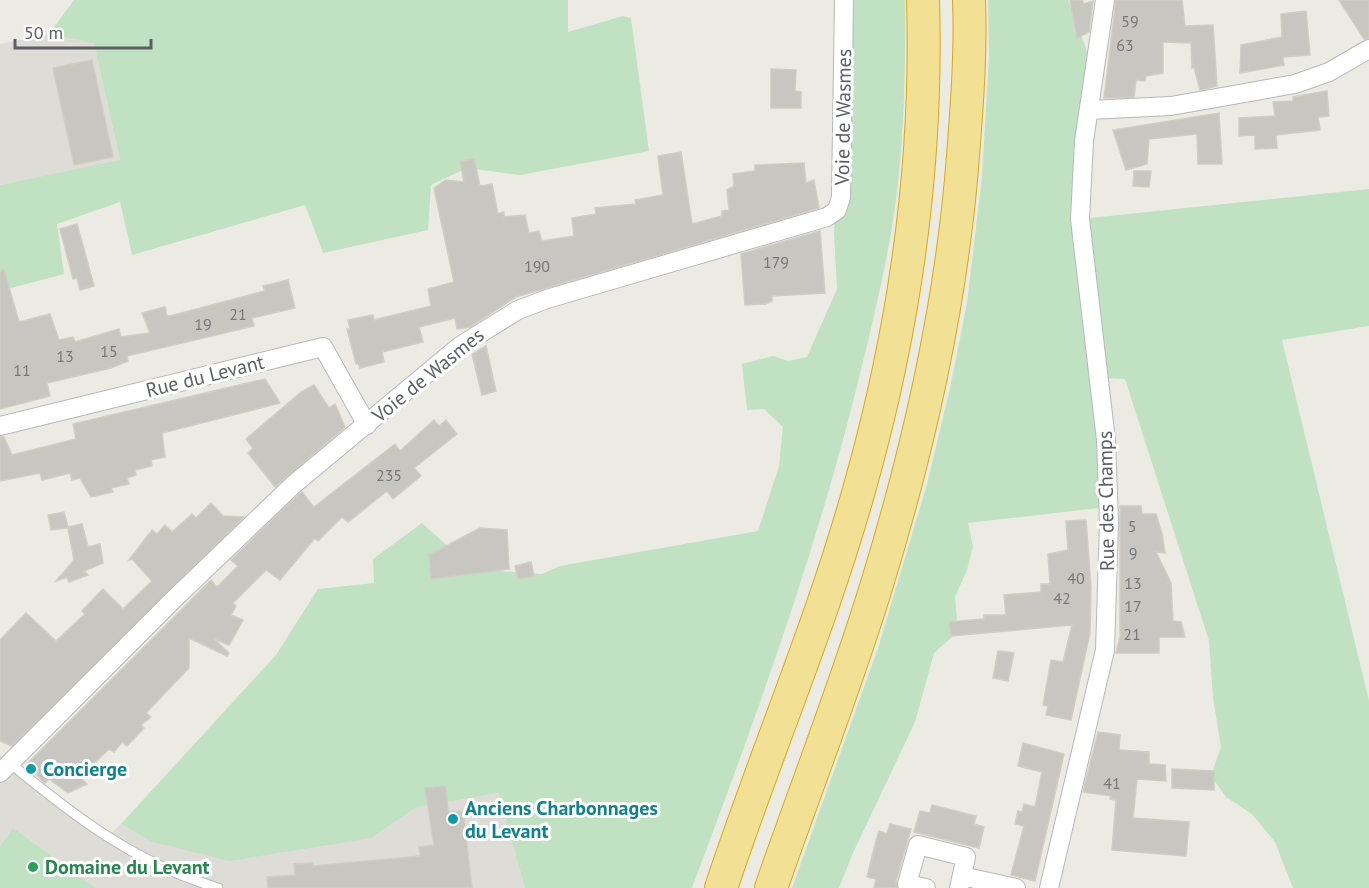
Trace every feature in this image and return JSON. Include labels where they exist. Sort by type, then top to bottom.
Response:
[{"type":"highway","points":[[721,888],[833,576],[885,394],[902,302],[915,206],[923,115],[923,0]]},
{"type":"highway","points":[[771,888],[877,586],[927,400],[946,309],[959,214],[966,117],[969,0]]},
{"type":"street","name":"Voie de Wasmes","points":[[3,764],[257,518],[460,346],[518,310],[827,218],[837,210],[842,197],[844,0]]},
{"type":"street","name":"Rue des Champs","points":[[1049,888],[1105,650],[1109,523],[1106,440],[1080,219],[1080,176],[1105,0]]},
{"type":"street","points":[[1089,110],[1172,106],[1295,84],[1329,72],[1369,49]]},
{"type":"street","name":"Rue du Levant","points":[[0,426],[323,347],[367,424]]},
{"type":"street","points":[[926,888],[907,884],[918,845],[966,857],[961,882],[1016,888]]},
{"type":"lane","points":[[3,764],[72,814],[133,854],[179,876],[218,888]]},
{"type":"shaded area","points":[[49,34],[94,42],[120,161],[0,185],[0,44]]},
{"type":"shaded area","name":"Anciens Charbonnages du Levant","points":[[0,755],[72,814],[107,837],[121,824],[150,841],[371,838],[417,807],[500,793],[525,888],[0,888]]},
{"type":"green space","points":[[74,0],[568,0],[568,32],[623,16],[631,18],[649,151],[520,175],[467,168],[431,185],[428,230],[323,253],[305,205],[132,255],[120,202],[57,224],[64,274],[0,291],[0,185],[120,160],[94,43],[49,34]]},
{"type":"green space","points":[[844,0],[905,0],[902,139],[890,240],[861,370],[806,567],[692,888],[525,888],[499,793],[417,807],[371,838],[230,861],[150,841],[121,824],[276,655],[318,589],[374,583],[373,559],[422,523],[473,569],[542,574],[560,566],[758,531],[779,466],[783,427],[764,409],[747,410],[742,364],[773,356],[788,361],[807,357],[837,289],[834,234]]},
{"type":"green space","points":[[988,0],[1068,0],[1094,70],[1080,219],[1369,189],[1369,326],[1282,340],[1369,701],[1369,888],[1293,888],[1275,842],[1252,814],[1226,797],[1211,776],[1221,747],[1213,698],[1209,641],[1125,379],[1101,378],[1108,507],[968,523],[973,547],[967,570],[955,597],[957,618],[953,636],[934,653],[915,722],[853,853],[839,888],[792,888],[878,648],[927,484],[950,388],[967,303],[982,176],[989,57]]},
{"type":"green space","name":"Domaine du Levant","points":[[13,828],[95,888],[0,888],[0,846]]},
{"type":"building","points":[[1070,0],[1082,0],[1084,4],[1093,1],[1089,32],[1077,38]]},
{"type":"building","points":[[1116,0],[1182,0],[1185,26],[1213,25],[1217,86],[1200,90],[1194,67],[1192,68],[1191,43],[1163,42],[1163,73],[1146,76],[1145,81],[1136,80],[1134,97],[1104,98]]},
{"type":"building","points":[[1339,0],[1369,0],[1369,38],[1364,39]]},
{"type":"building","points":[[1306,11],[1310,55],[1283,57],[1284,65],[1240,73],[1241,45],[1282,37],[1281,14]]},
{"type":"building","points":[[92,60],[113,157],[74,165],[53,68]]},
{"type":"building","points":[[771,69],[796,70],[795,91],[801,92],[801,108],[771,108]]},
{"type":"building","points":[[1327,91],[1329,116],[1318,117],[1320,130],[1276,135],[1277,148],[1255,149],[1255,135],[1239,136],[1239,118],[1275,116],[1273,102],[1293,101],[1293,97]]},
{"type":"building","points":[[1219,113],[1222,164],[1198,164],[1197,134],[1149,139],[1147,164],[1126,170],[1113,130]]},
{"type":"building","points":[[681,152],[692,224],[722,216],[722,211],[729,210],[727,190],[734,186],[733,174],[755,171],[755,165],[804,163],[806,183],[814,180],[819,208],[516,297],[470,327],[457,329],[455,318],[419,327],[423,342],[382,352],[384,362],[360,368],[358,363],[356,364],[347,329],[350,329],[348,320],[373,315],[374,320],[431,306],[428,289],[454,282],[434,188],[446,180],[464,182],[460,161],[474,159],[480,186],[492,184],[498,214],[504,212],[504,217],[525,215],[529,233],[539,231],[542,241],[574,236],[572,218],[596,214],[595,208],[636,204],[635,200],[663,195],[658,156]]},
{"type":"building","points":[[1134,171],[1151,171],[1149,187],[1133,186]]},
{"type":"building","points":[[77,224],[94,286],[80,290],[77,278],[73,279],[60,229]]},
{"type":"building","points":[[820,231],[825,293],[772,296],[772,301],[766,304],[745,305],[741,254]]},
{"type":"building","points":[[0,270],[4,270],[19,322],[50,314],[59,340],[73,337],[75,342],[119,329],[121,337],[150,333],[142,313],[165,307],[167,316],[170,316],[265,291],[263,286],[288,280],[295,308],[252,318],[254,326],[127,356],[128,361],[111,368],[47,383],[50,396],[0,409]]},
{"type":"building","points":[[486,346],[496,391],[482,395],[472,354]]},
{"type":"building","points":[[265,379],[280,403],[162,433],[165,457],[151,460],[152,466],[135,470],[136,475],[127,478],[129,484],[111,488],[113,492],[91,497],[80,478],[72,480],[70,473],[42,480],[40,473],[0,481],[0,437],[4,437],[12,455],[76,439],[73,424]]},
{"type":"building","points":[[314,385],[329,408],[335,404],[345,427],[275,487],[248,453],[253,448],[246,439],[301,392]]},
{"type":"building","points":[[434,420],[439,426],[446,420],[457,434],[414,468],[421,476],[393,499],[387,491],[348,522],[342,517],[318,541],[315,538],[280,580],[266,570],[233,603],[236,606],[231,615],[243,620],[229,645],[214,639],[229,653],[227,656],[189,638],[189,668],[146,713],[151,717],[141,725],[144,728],[127,746],[122,742],[114,752],[109,749],[80,777],[87,784],[68,793],[49,779],[45,783],[26,765],[211,580],[217,587],[238,566],[231,560],[300,493],[302,492],[314,507],[395,444],[400,451]]},
{"type":"building","points":[[211,503],[223,516],[244,517],[12,746],[0,741],[0,640],[26,613],[56,641],[85,614],[82,611],[103,589],[123,609],[152,581],[132,559],[129,560],[152,530],[157,534],[165,525],[172,532],[192,514],[196,518]]},
{"type":"building","points":[[1120,506],[1141,506],[1142,514],[1156,514],[1162,534],[1165,553],[1156,552],[1171,583],[1173,621],[1181,622],[1185,637],[1159,637],[1159,653],[1116,653],[1120,637]]},
{"type":"building","points":[[64,512],[68,527],[82,524],[88,547],[100,544],[103,563],[84,571],[88,575],[69,582],[67,577],[56,581],[74,560],[68,528],[51,530],[48,515]]},
{"type":"building","points":[[1086,520],[1091,587],[1090,633],[1071,720],[1046,715],[1048,706],[1043,705],[1051,660],[1063,662],[1072,625],[951,636],[949,622],[984,619],[984,615],[1006,615],[1004,595],[1041,592],[1041,584],[1050,584],[1048,554],[1068,550],[1066,521]]},
{"type":"building","points":[[480,528],[507,530],[509,569],[431,579],[429,555]]},
{"type":"building","points":[[531,562],[534,576],[518,579],[515,566]]},
{"type":"building","points":[[998,651],[1014,653],[1008,681],[993,678]]},
{"type":"building","points":[[1098,732],[1120,735],[1119,750],[1149,752],[1149,764],[1165,765],[1166,781],[1137,779],[1133,818],[1189,822],[1186,856],[1112,850],[1116,800],[1110,799],[1111,796],[1083,792]]},
{"type":"building","points":[[1023,743],[1064,754],[1035,881],[1011,875],[1024,826],[1015,824],[1018,811],[1022,812],[1024,804],[1035,807],[1042,772],[1018,766]]},
{"type":"building","points":[[1172,769],[1214,771],[1214,790],[1172,788]]},
{"type":"building","points":[[446,786],[448,812],[463,811],[472,888],[268,888],[267,877],[295,875],[294,864],[312,863],[313,866],[420,856],[419,847],[434,845],[425,788]]},
{"type":"building","points":[[932,805],[976,816],[974,824],[984,827],[979,848],[914,832],[920,811],[930,813]]},
{"type":"building","points":[[890,824],[911,829],[896,881],[897,888],[874,888],[876,879],[867,877],[879,831],[887,834]]},
{"type":"place","name":"Concierge","points":[[31,769]]},
{"type":"place","name":"Anciens Charbonnages du Levant","points":[[453,819]]},
{"type":"place","name":"Domaine du Levant","points":[[33,867]]}]
